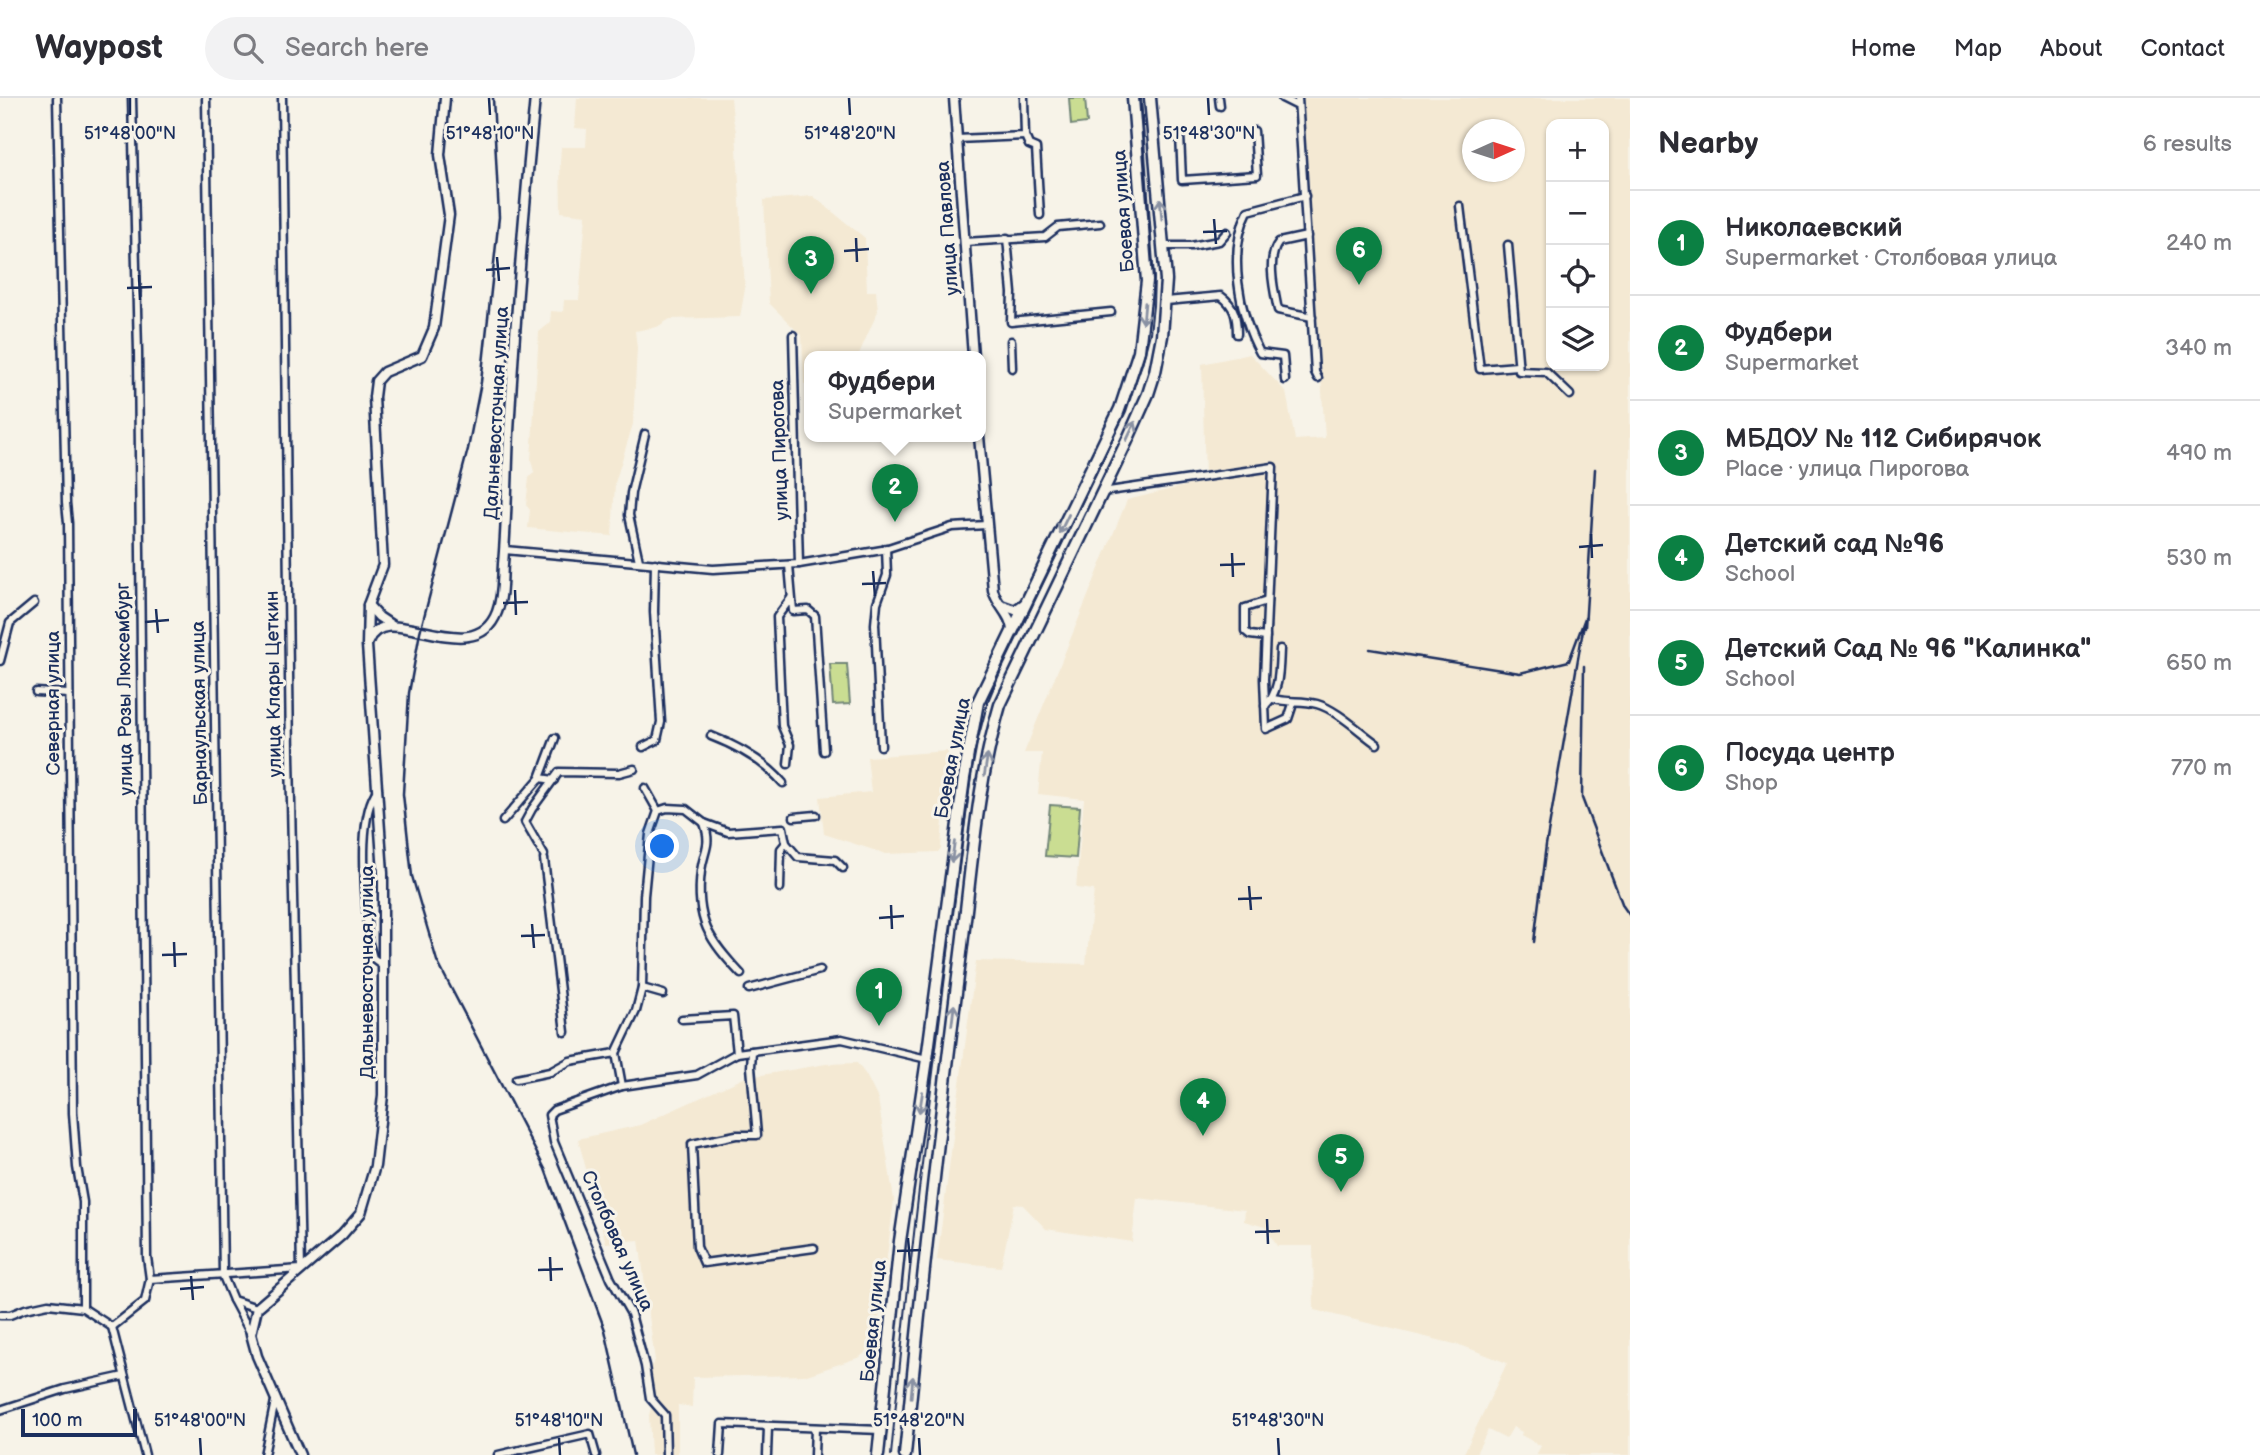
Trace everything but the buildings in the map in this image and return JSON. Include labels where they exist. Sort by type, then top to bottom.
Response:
[{"type":"main road","name":"Боевая улица","points":[[878,1455],[900,1241],[970,739],[978,702],[1120,409],[1139,351],[1147,281],[1133,98]]},
{"type":"main road","name":"Боевая улица","points":[[905,1455],[947,1063],[982,789],[993,729],[1000,705],[1148,394],[1163,336],[1166,300],[1164,246],[1150,98]]},
{"type":"main road","name":"Столбовая улица","points":[[927,1059],[947,1063]]},
{"type":"street","name":"Северная улица","points":[[57,98],[65,489],[68,523],[73,1113],[83,1202],[83,1308]]},
{"type":"street","name":"улица Розы Люксембург","points":[[132,98],[138,352],[147,1258],[150,1279]]},
{"type":"street","name":"Барнаульская улица","points":[[206,98],[223,1276],[251,1334]]},
{"type":"street","name":"улица Клары Цеткин","points":[[282,98],[301,1269]]},
{"type":"street","name":"Дальневосточная улица","points":[[301,1269],[342,1235],[361,1213],[375,1166],[383,1095],[384,966],[383,873],[367,645],[368,605],[383,565],[374,397],[376,381],[383,373],[422,356],[434,328],[449,215],[440,155],[445,98]]},
{"type":"street","name":"Дальневосточная улица","points":[[368,605],[391,625],[457,637],[483,630],[497,613],[505,550],[509,429],[535,98]]},
{"type":"street","name":"улица Павлова","points":[[954,98],[973,351]]},
{"type":"street","points":[[1024,98],[1025,136],[1028,145],[1037,148],[1040,215]]},
{"type":"street","points":[[1219,98],[1220,106]]},
{"type":"street","points":[[1282,98],[1298,102],[1315,372],[1318,378]]},
{"type":"street","points":[[1180,135],[1182,180],[1257,175],[1254,131]]},
{"type":"street","points":[[957,139],[1025,136]]},
{"type":"street","points":[[1285,380],[1283,356],[1260,353],[1252,338],[1237,277],[1238,247],[1248,211],[1305,196]]},
{"type":"street","points":[[1460,206],[1480,369],[1517,366]]},
{"type":"street","points":[[965,242],[1045,237],[1058,227],[1100,223]]},
{"type":"street","points":[[1164,246],[1191,246],[1219,241],[1227,232]]},
{"type":"street","points":[[1307,236],[1279,242],[1272,250],[1274,291],[1278,310],[1312,317]]},
{"type":"street","points":[[1007,238],[1012,293],[1010,322],[1111,312]]},
{"type":"street","points":[[1508,246],[1518,371],[1546,372],[1570,395]]},
{"type":"street","points":[[1166,300],[1221,296],[1234,310],[1237,334]]},
{"type":"street","name":"улица Пирогова","points":[[793,335],[799,564]]},
{"type":"street","points":[[1011,341],[1012,368]]},
{"type":"street","points":[[639,561],[629,515],[631,493],[645,434]]},
{"type":"street","points":[[979,442],[993,590],[999,606],[1010,619],[1012,630]]},
{"type":"street","points":[[1102,492],[1273,467],[1266,637],[1266,729],[1288,719],[1293,704]]},
{"type":"street","points":[[505,550],[713,569],[799,564],[886,548],[951,527],[986,525]]},
{"type":"street","points":[[881,746],[875,624],[877,603],[887,575],[886,548]]},
{"type":"street","points":[[643,747],[657,740],[661,722],[654,612],[655,563]]},
{"type":"street","points":[[789,565],[793,611],[808,610],[815,616],[824,751]]},
{"type":"street","points":[[993,590],[1008,609],[1015,610],[1025,603]]},
{"type":"street","points":[[788,764],[790,744],[782,726],[777,617],[792,598]]},
{"type":"street","points":[[1266,637],[1250,635],[1245,631],[1245,608],[1267,601]]},
{"type":"street","points":[[0,661],[9,623],[34,603]]},
{"type":"street","points":[[367,645],[371,635],[379,627],[391,625]]},
{"type":"street","points":[[1265,706],[1273,699],[1278,679],[1280,649]]},
{"type":"street","points":[[36,692],[68,694]]},
{"type":"street","points":[[1273,699],[1293,704],[1318,704],[1377,744]]},
{"type":"street","points":[[711,736],[751,756],[783,783]]},
{"type":"street","points":[[503,821],[540,778],[555,738]]},
{"type":"street","points":[[565,1032],[544,857],[525,822],[559,772],[620,773],[634,769]]},
{"type":"street","points":[[540,778],[554,780]]},
{"type":"street","points":[[378,789],[370,799],[364,832],[368,940],[373,958],[384,966]]},
{"type":"street","points":[[645,789],[659,811]]},
{"type":"street","points":[[622,1086],[616,1053],[636,1012],[642,988],[644,896],[650,834],[659,811],[667,808],[686,809],[704,823],[728,832],[783,828],[786,843],[798,857],[835,860],[843,868]]},
{"type":"street","points":[[794,817],[816,815]]},
{"type":"street","points":[[704,823],[709,838],[701,871],[703,923],[717,948],[741,974]]},
{"type":"street","points":[[780,888],[781,849],[786,843]]},
{"type":"street","points":[[749,989],[820,970]]},
{"type":"street","points":[[642,988],[663,993]]},
{"type":"street","points":[[682,1019],[733,1016],[737,1053]]},
{"type":"street","name":"Столбовая улица","points":[[666,1455],[666,1422],[663,1411],[650,1398],[645,1366],[631,1314],[611,1279],[554,1142],[550,1115],[554,1110],[622,1086],[697,1075],[737,1053],[842,1039],[927,1059]]},
{"type":"street","points":[[752,1051],[757,1135],[736,1135],[692,1144],[697,1247],[704,1263],[814,1248]]},
{"type":"street","points":[[516,1079],[550,1072],[570,1061],[616,1053]]},
{"type":"street","points":[[112,1327],[145,1301],[150,1279],[301,1269]]},
{"type":"street","points":[[300,1455],[275,1401],[251,1334],[257,1308],[301,1269]]},
{"type":"street","points":[[233,1300],[257,1308]]},
{"type":"street","points":[[0,1315],[10,1315],[48,1304],[83,1308],[112,1327],[145,1455]]},
{"type":"street","points":[[0,1410],[65,1389],[124,1376]]},
{"type":"street","points":[[264,1455],[275,1401]]},
{"type":"street","points":[[720,1455],[722,1424],[881,1430]]},
{"type":"street","points":[[767,1455],[768,1427]]},
{"type":"street","points":[[814,1455],[815,1428]]},
{"type":"street","points":[[498,1455],[590,1434],[596,1455]]},
{"type":"shaded area","points":[[577,98],[731,98],[736,131],[745,289],[740,317],[670,319],[657,327],[635,331],[637,348],[633,424],[615,483],[612,536],[528,528],[530,510],[526,505],[529,478],[534,472],[531,460],[539,332],[550,323],[551,311],[563,312],[564,300],[579,300],[586,215],[561,212],[560,162],[561,147],[586,147],[587,129],[575,128]]},
{"type":"shaded area","points":[[1303,98],[1630,98],[1630,1455],[1536,1455],[1541,1446],[1521,1435],[1522,1432],[1513,1427],[1506,1439],[1488,1430],[1475,1455],[1463,1455],[1507,1363],[1463,1346],[1314,1310],[1313,1246],[1277,1246],[1265,1227],[1244,1221],[1245,1210],[1137,1198],[1132,1242],[1046,1229],[1023,1205],[1014,1204],[1001,1267],[937,1260],[976,961],[1086,964],[1094,890],[1076,888],[1084,799],[1038,794],[1042,753],[1024,753],[1127,500],[1205,481],[1202,364],[1250,354],[1286,392],[1295,440],[1325,438]]},
{"type":"shaded area","points":[[813,196],[865,238],[867,291],[876,291],[878,311],[860,351],[804,351],[804,384],[802,336],[769,303],[764,200]]},
{"type":"shaded area","points":[[948,751],[941,848],[938,852],[886,854],[824,834],[820,797],[871,792],[867,757]]},
{"type":"shaded area","points":[[857,1063],[878,1099],[894,1200],[876,1344],[860,1357],[807,1375],[693,1377],[692,1407],[678,1405],[678,1455],[651,1455],[649,1415],[653,1401],[649,1369],[655,1361],[639,1240],[606,1243],[578,1139],[640,1125],[744,1078],[826,1064]]},
{"type":"green space","points":[[1069,98],[1085,98],[1087,123],[1071,125]]},
{"type":"green space","points":[[830,664],[847,664],[850,704],[833,705]]},
{"type":"green space","points":[[1050,805],[1080,807],[1076,858],[1045,856]]},
{"type":"tram line","points":[[891,1455],[929,1104],[974,754],[988,701],[998,677],[1122,419],[1150,333],[1154,278],[1141,98]]},
{"type":"railway","points":[[493,98],[499,217],[481,382],[468,449],[420,632],[409,693],[403,794],[412,876],[437,961],[545,1169],[605,1330],[633,1455]]},
{"type":"railway","points":[[1585,628],[1595,469]]},
{"type":"railway","points":[[1370,649],[1520,673],[1569,661],[1585,618],[1546,845],[1534,942]]},
{"type":"railway","points":[[1584,666],[1582,798],[1623,906],[1630,916]]},
{"type":"place","name":"Посуда центр","points":[[1359,285]]},
{"type":"place","name":"МБДОУ № 112 Сибирячок","points":[[811,294]]},
{"type":"place","name":"Фудбери","points":[[895,522]]},
{"type":"place","name":"Николаевский","points":[[879,1026]]},
{"type":"place","name":"Детский сад №96","points":[[1203,1136]]},
{"type":"place","name":"Детский Сад № 96 \"Калинка\"","points":[[1341,1192]]}]
